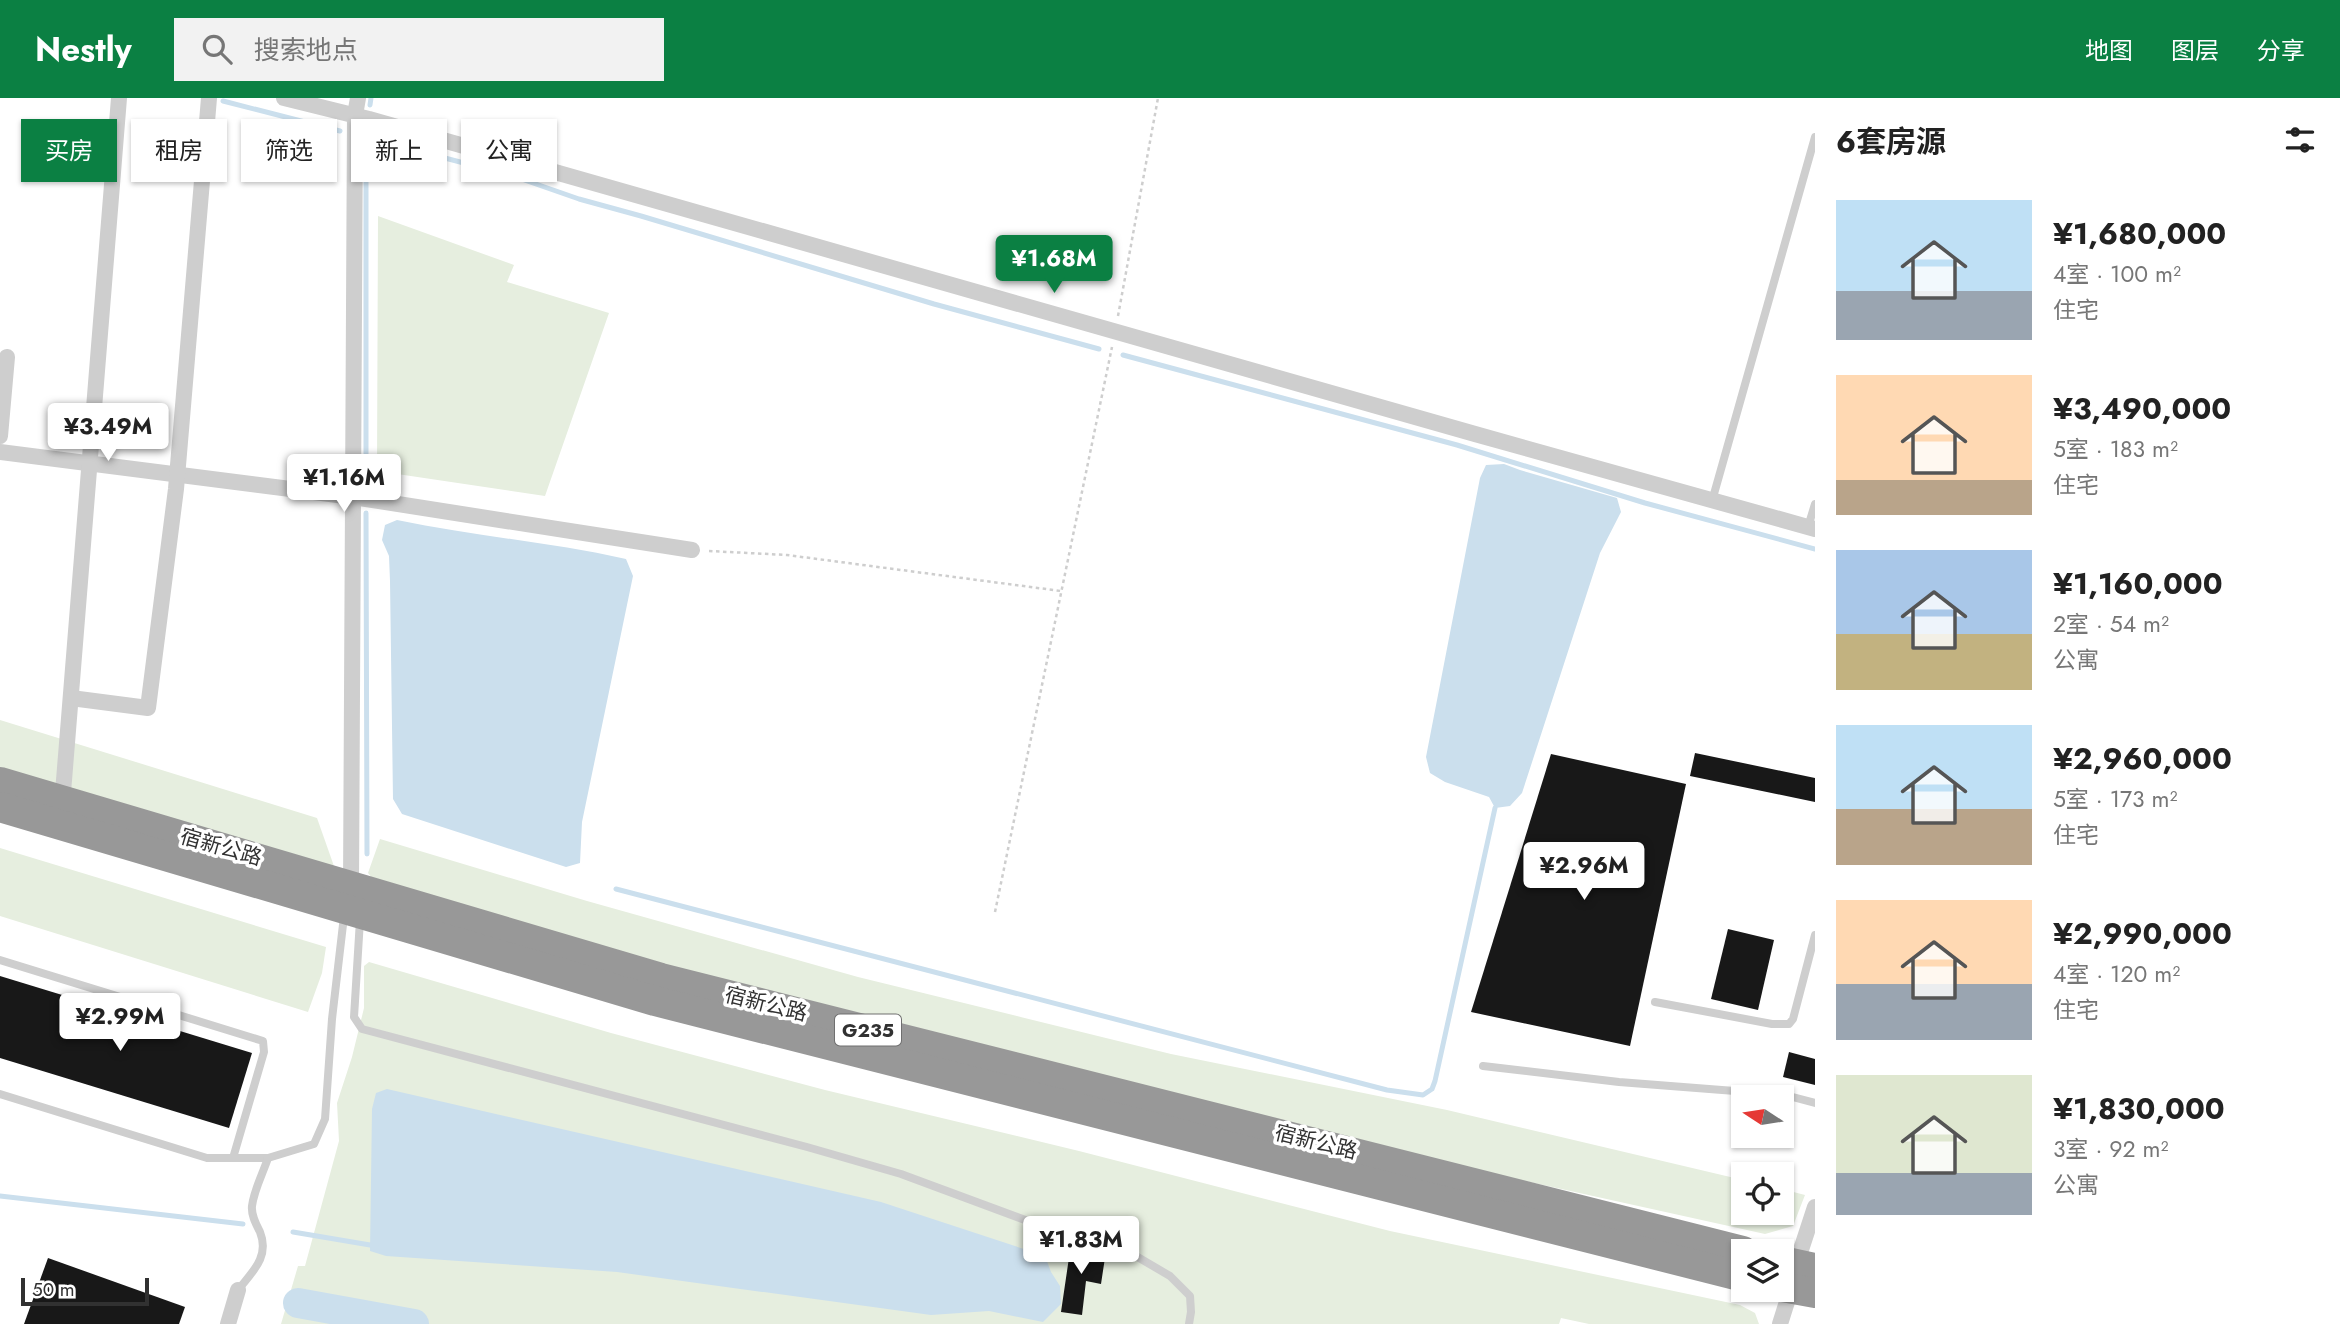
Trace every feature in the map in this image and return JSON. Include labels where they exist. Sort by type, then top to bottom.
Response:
[{"type":"highway","name":"宿新公路","points":[[0,782],[61,813],[352,903],[654,1001],[1731,1274]]},
{"type":"highway","name":"宿新公路","points":[[0,807],[61,813]]},
{"type":"highway","name":"宿新公路","points":[[352,903],[661,978],[1731,1248]]},
{"type":"street","points":[[61,813],[119,98]]},
{"type":"street","points":[[71,698],[148,708],[177,475],[209,98]]},
{"type":"street","points":[[284,98],[355,115],[1812,528]]},
{"type":"street","points":[[352,903],[355,115],[358,98]]},
{"type":"street","points":[[0,436],[7,357]]},
{"type":"street","points":[[0,452],[353,497],[692,550]]},
{"type":"street","points":[[1780,1324],[1797,1277],[1815,1207]]},
{"type":"street","points":[[228,1324],[238,1290]]},
{"type":"lane","points":[[1712,500],[1815,136]]},
{"type":"lane","points":[[1812,528],[1815,505]]},
{"type":"lane","points":[[0,1094],[206,1158],[268,1158],[314,1144],[325,1119],[332,1019],[352,903]]},
{"type":"lane","points":[[352,903],[354,1017],[362,1029],[888,1170],[1079,1240],[1129,1251],[1170,1276],[1190,1296],[1191,1312],[1188,1324]]},
{"type":"lane","points":[[1655,1002],[1773,1024],[1788,1024],[1793,1019],[1815,935]]},
{"type":"lane","points":[[0,960],[262,1041],[264,1052],[233,1158]]},
{"type":"lane","points":[[1483,1066],[1619,1082],[1785,1095],[1815,1102]]},
{"type":"lane","points":[[238,1290],[263,1255],[262,1238],[252,1206],[268,1158]]},
{"type":"path","points":[[995,912],[1115,332],[1158,98]]},
{"type":"path","points":[[692,550],[787,555],[1061,591]]},
{"type":"green space","points":[[378,216],[514,265],[507,282],[609,313],[545,496],[377,471]]},
{"type":"green space","points":[[0,720],[317,818],[335,869],[0,770]]},
{"type":"green space","points":[[380,839],[587,901],[858,977],[1171,1054],[1447,1110],[1731,1177],[1731,1225],[1793,1225],[1765,1234],[1416,1157],[661,968],[377,884],[368,873]]},
{"type":"green space","points":[[0,848],[326,947],[322,973],[308,1012],[0,916]]},
{"type":"green space","points":[[369,962],[611,1033],[825,1090],[1079,1151],[1390,1231],[1740,1305],[1755,1313],[1759,1324],[1589,1324],[1561,1318],[1559,1324],[281,1324],[298,1266],[305,1266],[339,1141],[337,1103],[364,1008],[364,966]]},
{"type":"green space","points":[[1794,1192],[1805,1195],[1794,1223]]},
{"type":"water","points":[[1504,464],[1617,498],[1621,512],[1600,553],[1522,793],[1510,806],[1495,808],[1489,797],[1445,782],[1430,773],[1426,757],[1480,478],[1486,465]]},
{"type":"water","points":[[397,520],[626,559],[633,576],[582,822],[580,863],[566,867],[402,814],[393,799],[389,556],[382,540],[385,525]]},
{"type":"water","points":[[387,1089],[881,1202],[1045,1256],[1060,1286],[1061,1304],[1043,1322],[989,1311],[931,1315],[617,1272],[386,1256],[370,1251],[372,1109],[376,1093]]},
{"type":"building","points":[[1695,753],[1815,778],[1815,802],[1690,776]]},
{"type":"building","points":[[1551,754],[1686,784],[1630,1046],[1471,1012]]},
{"type":"building","points":[[1728,929],[1774,940],[1758,1010],[1711,999]]},
{"type":"building","points":[[0,976],[252,1053],[229,1128],[0,1058]]},
{"type":"building","points":[[1789,1052],[1815,1059],[1815,1085],[1783,1077]]},
{"type":"building","points":[[1071,1244],[1106,1251],[1101,1284],[1086,1281],[1082,1315],[1061,1312]]},
{"type":"building","points":[[48,1258],[185,1307],[179,1324],[24,1324]]},
{"type":"waterway","points":[[370,105],[371,98]]},
{"type":"waterway","points":[[223,101],[340,131]]},
{"type":"waterway","points":[[447,159],[513,176],[579,199],[934,304],[1099,349]]},
{"type":"waterway","points":[[366,182],[366,485]]},
{"type":"waterway","points":[[1123,355],[1457,445],[1645,503],[1815,549]]},
{"type":"waterway","points":[[366,513],[367,854]]},
{"type":"waterway","points":[[616,889],[1387,1090],[1423,1095],[1432,1089],[1435,1081],[1495,808]]},
{"type":"waterway","points":[[0,1196],[243,1224]]},
{"type":"waterway","points":[[293,1232],[376,1246]]},
{"type":"waterway","points":[[298,1303],[414,1324]]}]
